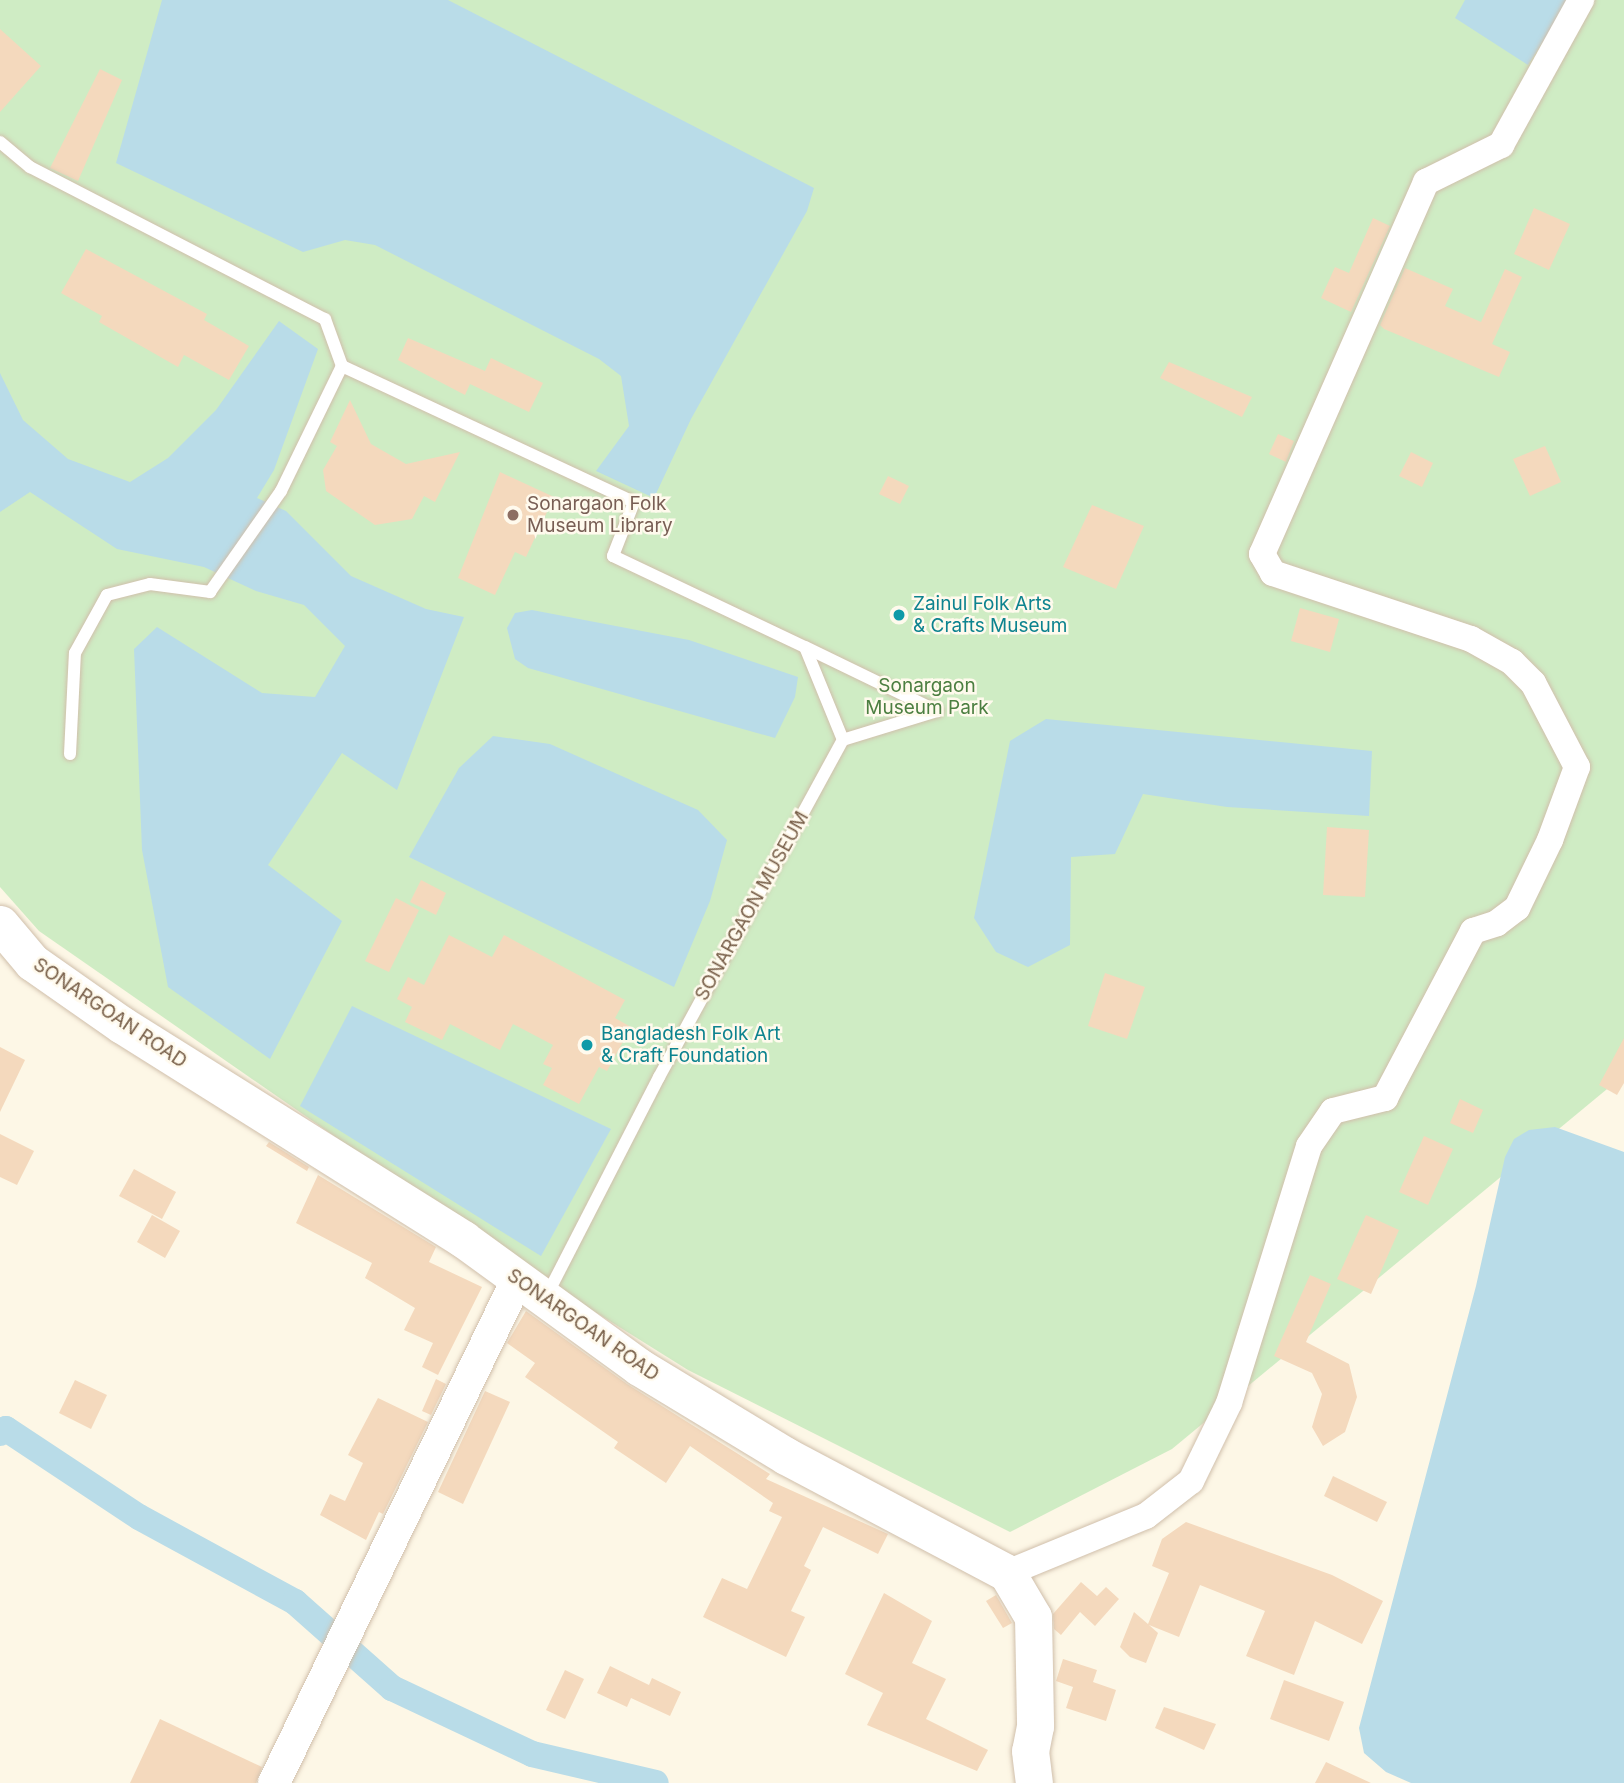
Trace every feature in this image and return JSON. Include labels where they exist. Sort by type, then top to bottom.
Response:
[{"type":"main road","name":"SONARGOAN ROAD","points":[[0,924],[32,962],[122,1026],[533,1287],[639,1367],[720,1417],[1007,1573]]},
{"type":"main road","points":[[1007,1573],[1033,1617],[1035,1726],[1030,1751],[1034,1783]]},
{"type":"street","points":[[1007,1573],[1146,1516],[1191,1481],[1228,1403],[1310,1146],[1333,1111],[1385,1098],[1473,931],[1497,923],[1517,908],[1550,840],[1577,767],[1533,683],[1512,662],[1471,639],[1273,573],[1262,554],[1426,181],[1501,145],[1581,0]]},
{"type":"street","points":[[274,1783],[533,1287]]},
{"type":"lane","points":[[0,142],[30,167],[325,319],[342,366],[634,502],[613,556],[805,647],[937,711],[843,740],[805,647]]},
{"type":"lane","points":[[70,754],[75,653],[107,596],[150,584],[210,592],[281,491],[342,366]]},
{"type":"lane","name":"SONARGAON MUSEUM","points":[[533,1287],[659,1077],[843,740]]},
{"type":"green space","name":"Sonargaon Museum Park","points":[[0,0],[1624,0],[1624,1075],[1172,1449],[1010,1532],[688,1370],[517,1263],[39,931],[0,887]]},
{"type":"water","points":[[162,0],[448,0],[814,188],[807,211],[691,419],[654,498],[596,471],[629,426],[621,376],[599,359],[375,245],[345,240],[303,252],[116,163]]},
{"type":"water","points":[[1465,0],[1570,0],[1528,65],[1455,18]]},
{"type":"water","points":[[279,321],[318,349],[274,470],[257,498],[286,511],[351,576],[426,609],[464,617],[397,790],[342,753],[268,865],[342,921],[270,1059],[168,987],[142,850],[134,649],[157,627],[262,693],[315,697],[345,646],[304,605],[256,591],[204,567],[117,549],[30,492],[0,512],[0,373],[23,420],[68,459],[130,482],[168,458],[216,410]]},
{"type":"water","points":[[532,610],[689,640],[798,677],[795,697],[775,738],[528,668],[515,659],[507,628],[515,613]]},
{"type":"water","points":[[1046,719],[1372,751],[1369,816],[1227,807],[1143,794],[1115,854],[1071,857],[1070,945],[1028,967],[996,952],[974,918],[1010,741]]},
{"type":"water","points":[[493,736],[550,744],[698,810],[727,840],[710,901],[674,987],[409,857],[459,768]]},
{"type":"water","points":[[352,1006],[611,1129],[541,1256],[300,1106]]},
{"type":"water","points":[[1555,1127],[1624,1152],[1624,1783],[1411,1783],[1386,1772],[1364,1753],[1359,1728],[1476,1286],[1505,1157],[1514,1139],[1529,1130]]},
{"type":"building","points":[[0,29],[41,66],[0,112]]},
{"type":"building","points":[[100,69],[122,80],[78,181],[50,168]]},
{"type":"building","points":[[1534,208],[1570,224],[1549,270],[1514,254]]},
{"type":"building","points":[[1373,218],[1390,226],[1351,312],[1321,298],[1335,267],[1349,273]]},
{"type":"building","points":[[86,249],[207,314],[204,320],[249,346],[229,380],[184,355],[178,367],[99,322],[102,316],[61,293]]},
{"type":"building","points":[[1405,268],[1453,289],[1445,306],[1481,322],[1505,269],[1522,277],[1492,344],[1510,352],[1499,377],[1380,325]]},
{"type":"building","points":[[408,338],[485,371],[491,358],[543,383],[529,412],[470,384],[465,395],[398,360]]},
{"type":"building","points":[[1169,362],[1252,397],[1242,417],[1160,378]]},
{"type":"building","points":[[350,400],[371,444],[406,464],[460,452],[435,502],[424,496],[412,519],[375,525],[326,491],[323,470],[337,446],[330,442]]},
{"type":"building","points":[[1278,434],[1294,441],[1286,462],[1269,454]]},
{"type":"building","points":[[1545,446],[1561,482],[1530,496],[1513,459]]},
{"type":"building","points":[[1411,452],[1433,463],[1422,487],[1399,476]]},
{"type":"building","name":"Sonargaon Folk Museum Library","points":[[500,472],[554,497],[526,557],[515,552],[495,595],[458,578]]},
{"type":"building","points":[[888,476],[909,486],[900,504],[879,494]]},
{"type":"building","points":[[1092,505],[1144,526],[1116,589],[1063,567]]},
{"type":"building","points":[[1300,608],[1339,619],[1330,652],[1291,641]]},
{"type":"building","points":[[1327,827],[1369,830],[1365,897],[1323,895]]},
{"type":"building","points":[[421,880],[446,893],[436,915],[410,902]]},
{"type":"building","points":[[396,898],[419,910],[389,972],[365,961]]},
{"type":"building","points":[[449,935],[492,957],[504,935],[625,1000],[615,1018],[631,1027],[607,1071],[599,1067],[579,1104],[543,1085],[552,1068],[543,1064],[553,1045],[513,1024],[500,1050],[450,1024],[442,1040],[405,1022],[412,1007],[397,999],[408,977],[424,985]]},
{"type":"building","points":[[1105,973],[1145,987],[1127,1039],[1088,1026]]},
{"type":"building","points":[[1624,1038],[1624,1083],[1617,1095],[1599,1085]]},
{"type":"building","points":[[0,1047],[25,1060],[0,1112]]},
{"type":"building","points":[[1460,1099],[1483,1110],[1473,1133],[1450,1123]]},
{"type":"building","points":[[0,1134],[34,1151],[17,1185],[0,1177]]},
{"type":"building","points":[[1424,1136],[1453,1149],[1428,1205],[1399,1192]]},
{"type":"building","points":[[269,1142],[309,1167],[307,1171],[266,1146]]},
{"type":"building","points":[[134,1169],[176,1192],[162,1219],[119,1196]]},
{"type":"building","points":[[318,1175],[436,1247],[429,1262],[482,1287],[438,1375],[422,1367],[433,1343],[404,1330],[415,1308],[365,1278],[372,1263],[296,1223]]},
{"type":"building","points":[[152,1215],[180,1231],[165,1258],[137,1242]]},
{"type":"building","points":[[1366,1215],[1399,1230],[1371,1294],[1337,1279]]},
{"type":"building","points":[[1310,1275],[1331,1284],[1306,1342],[1349,1364],[1357,1397],[1345,1432],[1323,1446],[1312,1427],[1322,1394],[1312,1373],[1274,1356]]},
{"type":"building","points":[[526,1311],[627,1384],[770,1474],[766,1479],[888,1534],[878,1554],[823,1527],[804,1566],[811,1570],[791,1611],[805,1617],[786,1657],[703,1617],[722,1578],[747,1589],[782,1517],[769,1511],[773,1503],[690,1446],[666,1483],[614,1448],[618,1442],[525,1377],[535,1363],[507,1343]]},
{"type":"building","points":[[436,1379],[446,1384],[431,1415],[422,1411]]},
{"type":"building","points":[[75,1380],[107,1395],[91,1429],[59,1413]]},
{"type":"building","points":[[485,1391],[510,1402],[463,1504],[438,1492]]},
{"type":"building","points":[[378,1398],[428,1422],[383,1514],[379,1512],[366,1540],[320,1515],[330,1494],[345,1501],[363,1463],[348,1455]]},
{"type":"building","points":[[1333,1476],[1387,1502],[1377,1522],[1324,1496]]},
{"type":"building","points":[[1186,1522],[1332,1575],[1383,1601],[1362,1644],[1315,1621],[1294,1675],[1246,1656],[1265,1611],[1200,1585],[1179,1637],[1149,1625],[1158,1633],[1146,1663],[1130,1657],[1120,1647],[1134,1612],[1148,1624],[1169,1573],[1152,1566],[1162,1539]]},
{"type":"building","points":[[1081,1582],[1097,1596],[1106,1587],[1119,1599],[1095,1626],[1080,1612],[1061,1635],[1054,1629],[1053,1614]]},
{"type":"building","points":[[884,1593],[932,1621],[912,1663],[946,1679],[926,1719],[988,1750],[977,1771],[867,1725],[883,1693],[845,1674]]},
{"type":"building","points":[[996,1595],[1012,1623],[1003,1628],[986,1601]]},
{"type":"building","points":[[1063,1659],[1097,1670],[1093,1682],[1116,1690],[1106,1721],[1066,1708],[1073,1687],[1056,1681]]},
{"type":"building","points":[[610,1666],[649,1685],[652,1678],[681,1692],[670,1716],[631,1698],[627,1707],[597,1693]]},
{"type":"building","points":[[565,1670],[584,1679],[565,1719],[546,1710]]},
{"type":"building","points":[[1284,1680],[1344,1702],[1329,1741],[1270,1719]]},
{"type":"building","points":[[1164,1707],[1216,1724],[1204,1750],[1155,1728]]},
{"type":"building","points":[[160,1719],[262,1767],[256,1783],[130,1783]]},
{"type":"building","points":[[1326,1762],[1371,1783],[1315,1783]]},
{"type":"waterway","points":[[0,1433],[6,1429],[139,1517],[295,1602],[392,1688],[532,1754],[656,1783]]},
{"type":"place","name":"Sonargaon Folk Museum Library","points":[[513,515]]},
{"type":"place","name":"Zainul Folk Arts & Crafts Museum","points":[[899,615]]},
{"type":"place","name":"Bangladesh Folk Art & Craft Foundation","points":[[587,1045]]}]
